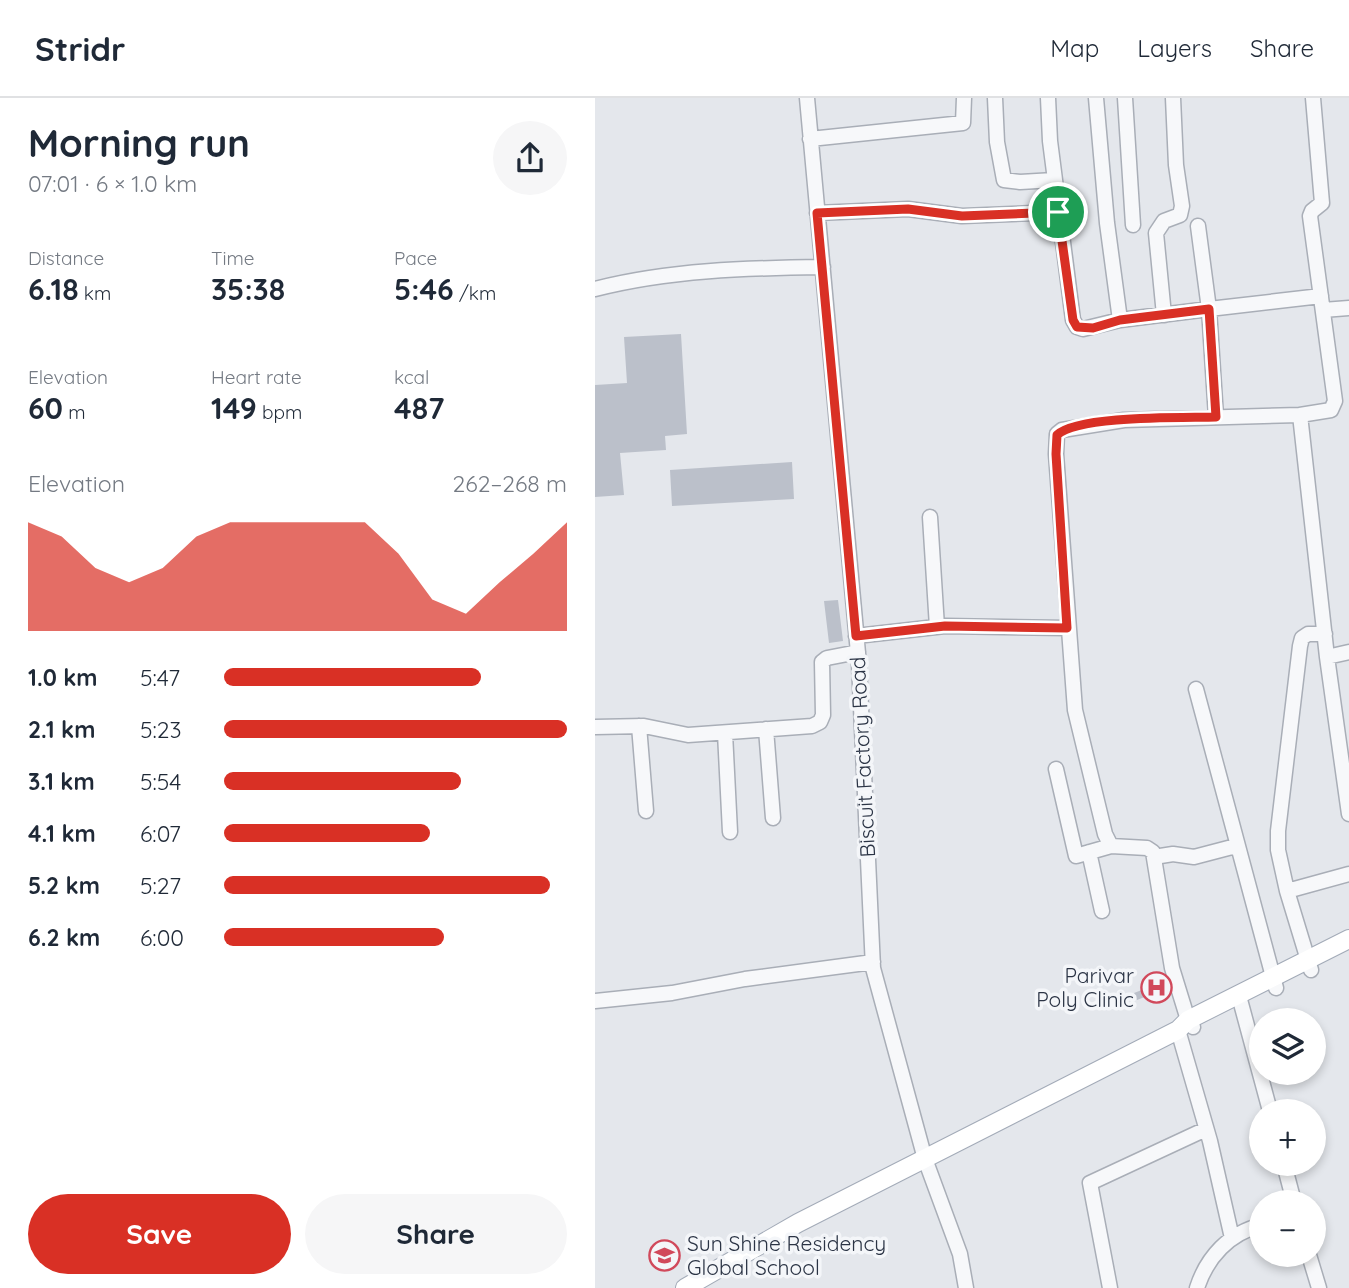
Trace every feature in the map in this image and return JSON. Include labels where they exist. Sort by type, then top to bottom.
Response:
[{"type":"main road","points":[[694,1286],[798,1223],[1310,965],[1349,939]]},
{"type":"main road","points":[[1310,965],[1349,951]]},
{"type":"street","name":"Biscuit Factory Road","points":[[807,98],[858,652],[873,962],[925,1159],[960,1254],[966,1288]]},
{"type":"street","points":[[810,139],[963,123],[964,98]]},
{"type":"street","points":[[995,98],[997,142],[1004,180],[1054,180]]},
{"type":"street","points":[[1048,98],[1054,180],[1075,324],[1083,329],[1120,320],[1209,309],[1322,303],[1349,308]]},
{"type":"street","points":[[1097,98],[1107,223],[1120,320]]},
{"type":"street","points":[[1125,98],[1133,225]]},
{"type":"street","points":[[1164,315],[1156,233],[1164,221],[1180,215],[1182,206],[1176,165],[1173,98]]},
{"type":"street","points":[[1313,98],[1322,203],[1310,216],[1335,401],[1331,410]]},
{"type":"street","points":[[817,213],[908,209],[962,216],[1058,212]]},
{"type":"street","points":[[1198,226],[1209,309],[1216,417]]},
{"type":"street","points":[[595,289],[623,282],[730,269],[823,267]]},
{"type":"street","points":[[1111,846],[1105,834],[1077,720],[1067,628],[1057,435],[1062,430],[1091,424],[1349,411]]},
{"type":"street","points":[[1300,415],[1327,657],[1349,814]]},
{"type":"street","points":[[930,517],[937,627]]},
{"type":"street","points":[[856,636],[937,627],[1067,628]]},
{"type":"street","points":[[1310,965],[1287,891],[1278,850],[1278,831],[1300,646],[1302,638],[1308,634],[1325,634]]},
{"type":"street","points":[[595,727],[639,726],[680,735],[812,726],[820,722],[823,715],[822,662],[827,658],[858,652]]},
{"type":"street","points":[[1327,657],[1349,652]]},
{"type":"street","points":[[1196,689],[1275,983]]},
{"type":"street","points":[[639,726],[646,811]]},
{"type":"street","points":[[766,729],[773,818]]},
{"type":"street","points":[[725,733],[730,832]]},
{"type":"street","points":[[1056,769],[1076,856],[1111,846],[1147,848],[1154,857],[1172,968],[1187,1025],[1206,1129],[1232,1238]]},
{"type":"street","points":[[1154,857],[1173,854],[1194,857],[1237,846]]},
{"type":"street","points":[[1089,852],[1102,911]]},
{"type":"street","points":[[1287,891],[1349,874]]},
{"type":"street","points":[[595,1001],[671,993],[745,979],[873,962]]},
{"type":"street","points":[[1240,1001],[1267,1099]]},
{"type":"street","points":[[1110,1288],[1090,1183],[1206,1129]]},
{"type":"street","points":[[1197,1288],[1210,1257],[1232,1238],[1249,1231]]},
{"type":"street","points":[[1313,1267],[1319,1288]]},
{"type":"building","points":[[681,334],[687,434],[665,436],[666,450],[620,453],[624,495],[595,497],[595,385],[627,383],[624,337]]},
{"type":"building","points":[[792,462],[794,499],[672,506],[670,470]]},
{"type":"building","points":[[838,600],[843,641],[829,643],[824,601]]},
{"type":"building","points":[[1160,983],[1162,990],[1137,1000],[1134,993]]},
{"type":"place","name":"Parivar Poly Clinic","points":[[1157,988]]},
{"type":"place","name":"Sun Shine Residency Global School","points":[[664,1256]]},
{"type":"route","points":[[879,209],[908,209],[962,216],[1058,212],[1073,320],[1077,327],[1093,328],[1120,320],[1209,309],[1216,417],[1124,420],[1074,426],[1057,435],[1055,442],[1067,628],[945,626],[856,636],[817,213],[879,209]]}]
